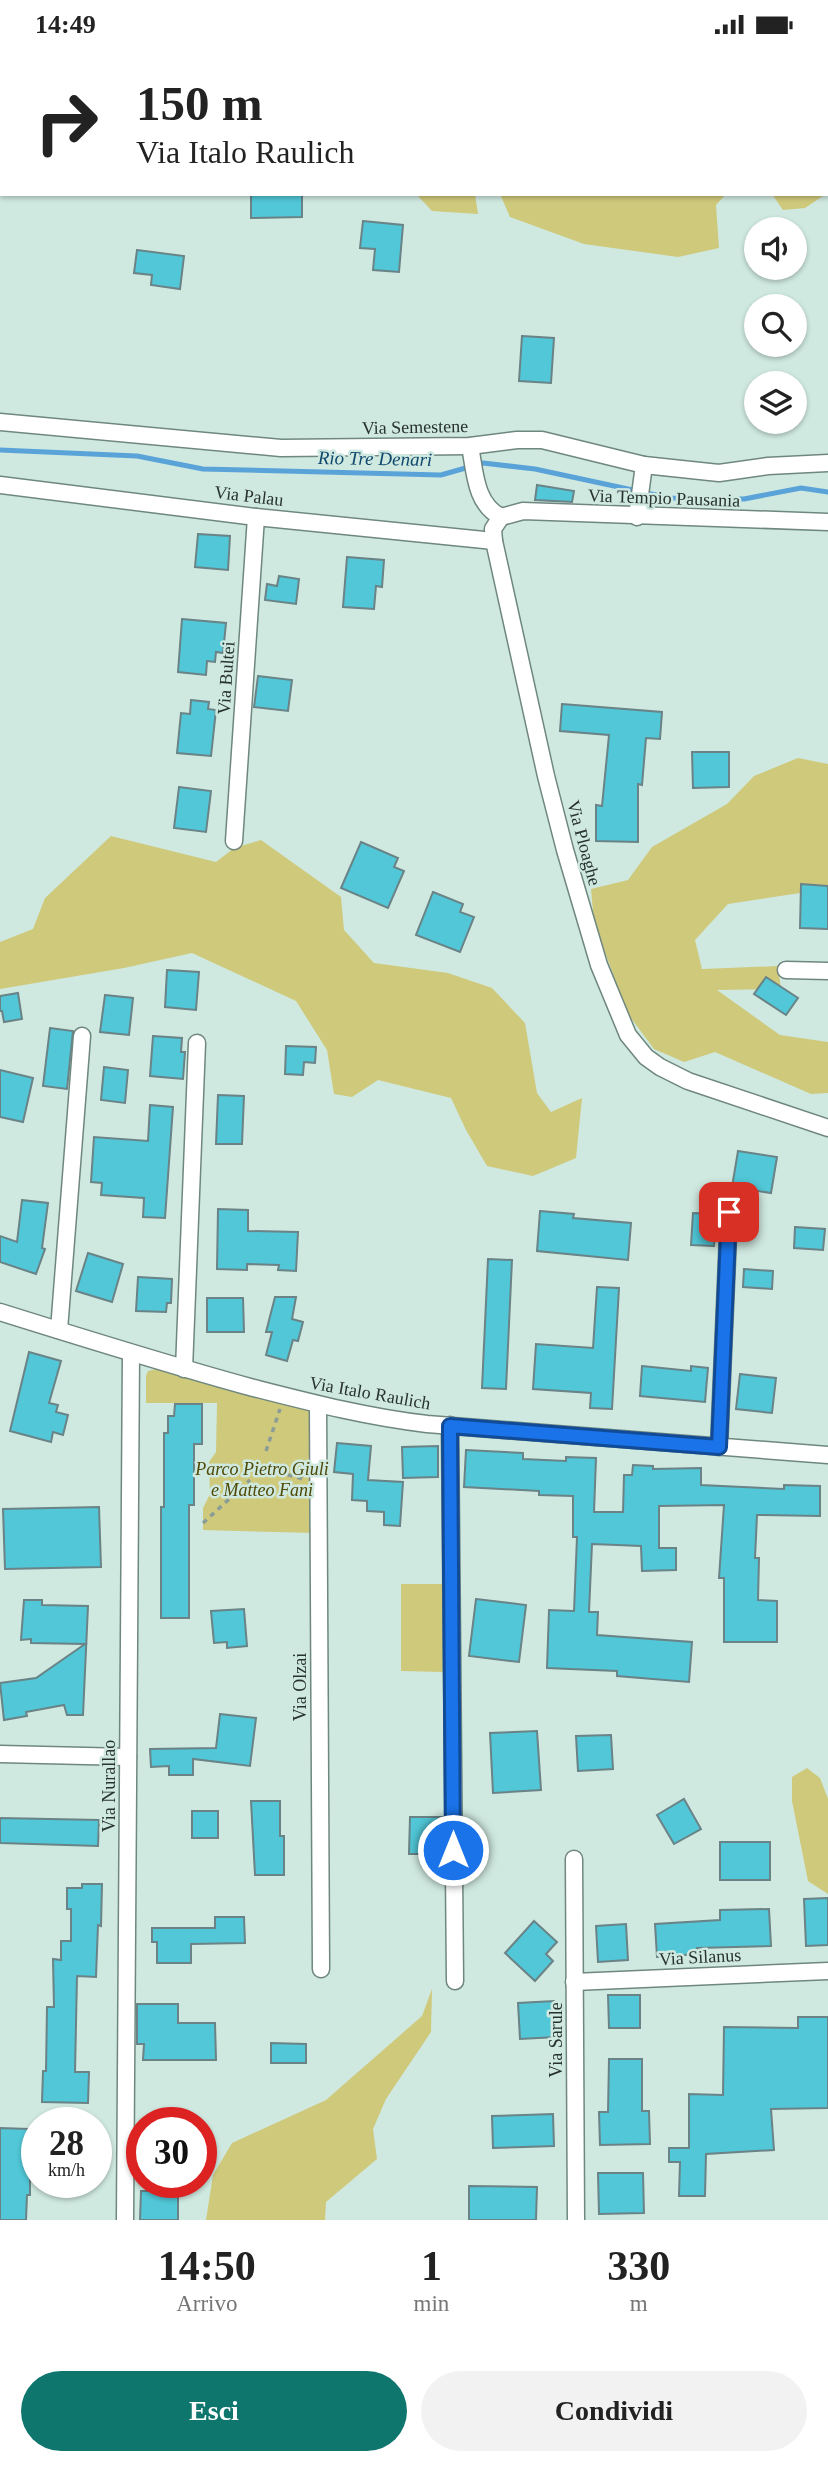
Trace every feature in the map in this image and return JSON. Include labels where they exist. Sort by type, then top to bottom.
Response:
[{"type":"street","name":"Via Semestene","points":[[0,422],[281,448],[470,446],[542,440],[644,465],[719,473],[768,466],[828,463]]},
{"type":"street","points":[[470,446],[480,495],[488,509],[501,517]]},
{"type":"street","points":[[637,517],[644,465]]},
{"type":"street","name":"Via Palau","points":[[0,485],[256,517],[494,541]]},
{"type":"street","name":"Via Tempio Pausania","points":[[501,517],[523,511],[828,522]]},
{"type":"street","name":"Via Bultei","points":[[234,841],[256,517]]},
{"type":"street","name":"Via Ploaghe","points":[[501,517],[493,529],[494,541],[546,776],[599,965],[628,1035],[639,1051],[653,1063],[679,1076],[828,1128]]},
{"type":"street","points":[[786,970],[828,971]]},
{"type":"street","points":[[59,1330],[82,1036]]},
{"type":"street","points":[[184,1369],[197,1044]]},
{"type":"street","points":[[719,1447],[729,1212]]},
{"type":"street","name":"Via Italo Raulich","points":[[0,1312],[184,1369],[318,1405],[378,1417],[450,1426],[828,1455]]},
{"type":"street","name":"Via Nurallao","points":[[125,2220],[131,1353]]},
{"type":"street","name":"Via Olzai","points":[[318,1405],[321,1969]]},
{"type":"street","points":[[450,1426],[455,1981]]},
{"type":"street","points":[[0,1754],[128,1757]]},
{"type":"street","name":"Via Sarule","points":[[574,1859],[576,2220]]},
{"type":"street","name":"Via Silanus","points":[[575,1982],[828,1971]]},
{"type":"path","points":[[266,1451],[285,1396]]},
{"type":"path","points":[[278,1472],[319,1484]]},
{"type":"path","points":[[203,1523],[250,1480]]},
{"type":"green space","points":[[418,196],[475,196],[478,214],[432,211]]},
{"type":"green space","points":[[501,196],[724,196],[716,205],[719,248],[678,257],[584,244],[510,217]]},
{"type":"green space","points":[[773,196],[823,196],[805,208],[783,210]]},
{"type":"green space","points":[[798,758],[828,764],[828,894],[800,893],[728,904],[695,940],[702,969],[778,966],[781,989],[717,990],[780,1035],[828,1042],[828,1093],[811,1094],[715,1052],[684,1062],[654,1049],[628,1014],[594,923],[591,889],[628,880],[652,847],[727,804],[754,776]]},
{"type":"green space","points":[[111,836],[216,862],[234,848],[261,840],[341,897],[344,930],[374,963],[448,973],[492,988],[525,1023],[537,1093],[551,1112],[582,1098],[576,1158],[533,1176],[487,1166],[451,1098],[378,1080],[352,1097],[334,1094],[327,1050],[296,1001],[192,953],[124,968],[0,989],[0,942],[33,929],[45,898]]},
{"type":"green space","name":"Parco Pietro Giuli e Matteo Fani","points":[[156,1369],[314,1411],[314,1533],[203,1530],[203,1508],[210,1494],[209,1462],[216,1452],[217,1403],[146,1403],[146,1376],[148,1371]]},
{"type":"green space","points":[[401,1584],[444,1584],[443,1672],[401,1671]]},
{"type":"green space","points":[[807,1768],[820,1778],[828,1799],[828,1894],[808,1881],[792,1801],[792,1777]]},
{"type":"green space","points":[[432,1989],[431,2032],[386,2099],[373,2129],[377,2159],[326,2202],[325,2220],[206,2220],[209,2198],[217,2198],[217,2168],[232,2143],[326,2100],[422,2016]]},
{"type":"building","points":[[251,196],[302,196],[302,217],[251,218]]},
{"type":"building","points":[[363,221],[403,225],[399,272],[373,270],[375,249],[360,248]]},
{"type":"building","points":[[137,250],[184,256],[180,289],[151,285],[152,275],[134,273]]},
{"type":"building","points":[[522,336],[554,338],[551,383],[519,381]]},
{"type":"building","points":[[537,485],[574,491],[572,502],[535,500]]},
{"type":"building","points":[[198,534],[230,536],[228,570],[195,567]]},
{"type":"building","points":[[347,557],[384,560],[382,587],[376,586],[374,609],[343,607]]},
{"type":"building","points":[[279,576],[299,579],[296,604],[265,600],[267,584],[277,586]]},
{"type":"building","points":[[182,619],[226,623],[223,653],[216,652],[215,662],[207,661],[206,675],[178,672]]},
{"type":"building","points":[[258,676],[292,680],[288,711],[254,707]]},
{"type":"building","points":[[191,700],[209,702],[208,709],[216,710],[211,756],[177,753],[181,713],[190,714]]},
{"type":"building","points":[[562,704],[662,712],[660,739],[646,738],[642,785],[638,784],[638,842],[596,841],[596,805],[602,806],[609,735],[560,731]]},
{"type":"building","points":[[692,752],[729,752],[729,787],[693,788]]},
{"type":"building","points":[[179,787],[211,791],[206,832],[174,828]]},
{"type":"building","points":[[361,842],[398,858],[394,867],[404,871],[388,908],[341,888]]},
{"type":"building","points":[[801,884],[828,886],[828,929],[800,928]]},
{"type":"building","points":[[433,892],[463,904],[460,912],[474,917],[460,952],[416,935]]},
{"type":"building","points":[[167,970],[199,972],[196,1010],[165,1007]]},
{"type":"building","points":[[766,977],[798,998],[786,1015],[754,994]]},
{"type":"building","points":[[18,993],[22,1019],[4,1022],[0,1011],[0,996]]},
{"type":"building","points":[[105,995],[133,998],[129,1035],[100,1032]]},
{"type":"building","points":[[50,1028],[73,1031],[67,1089],[43,1086]]},
{"type":"building","points":[[153,1036],[182,1038],[181,1052],[185,1052],[183,1079],[150,1076]]},
{"type":"building","points":[[286,1046],[316,1047],[315,1063],[304,1062],[303,1075],[285,1074]]},
{"type":"building","points":[[104,1067],[128,1070],[125,1103],[101,1100]]},
{"type":"building","points":[[0,1070],[33,1078],[23,1122],[0,1117]]},
{"type":"building","points":[[218,1095],[244,1096],[242,1144],[216,1144]]},
{"type":"building","points":[[150,1105],[173,1107],[165,1218],[143,1217],[144,1198],[101,1195],[102,1183],[91,1182],[94,1137],[148,1141]]},
{"type":"building","points":[[738,1151],[777,1157],[771,1193],[732,1187]]},
{"type":"building","points":[[22,1200],[48,1203],[42,1248],[45,1249],[36,1274],[0,1262],[0,1236],[17,1242]]},
{"type":"building","points":[[218,1209],[248,1210],[248,1231],[298,1232],[296,1271],[278,1270],[279,1265],[247,1264],[247,1270],[217,1269]]},
{"type":"building","points":[[540,1211],[574,1214],[573,1218],[631,1223],[628,1260],[537,1251]]},
{"type":"building","points":[[693,1213],[716,1214],[714,1246],[691,1245]]},
{"type":"building","points":[[795,1227],[825,1229],[823,1250],[794,1248]]},
{"type":"building","points":[[88,1253],[123,1264],[112,1302],[76,1291]]},
{"type":"building","points":[[488,1259],[512,1260],[506,1389],[482,1388]]},
{"type":"building","points":[[744,1269],[773,1271],[772,1289],[743,1287]]},
{"type":"building","points":[[138,1277],[172,1279],[171,1303],[167,1303],[166,1312],[136,1311]]},
{"type":"building","points":[[597,1287],[619,1288],[612,1409],[590,1408],[591,1393],[533,1389],[536,1344],[593,1348]]},
{"type":"building","points":[[275,1297],[296,1297],[292,1319],[303,1322],[298,1341],[293,1340],[287,1361],[266,1355],[272,1332],[266,1332]]},
{"type":"building","points":[[207,1298],[243,1298],[244,1332],[207,1332]]},
{"type":"building","points":[[29,1352],[61,1361],[49,1403],[58,1405],[56,1412],[68,1415],[63,1435],[53,1432],[51,1442],[10,1431]]},
{"type":"building","points":[[642,1366],[691,1371],[691,1366],[708,1368],[705,1402],[640,1396]]},
{"type":"building","points":[[740,1374],[776,1378],[772,1413],[736,1409]]},
{"type":"building","points":[[175,1404],[202,1404],[202,1444],[194,1444],[194,1505],[189,1505],[189,1618],[161,1618],[164,1433],[168,1433],[168,1416],[174,1416]]},
{"type":"building","points":[[337,1443],[371,1446],[368,1480],[403,1482],[400,1526],[384,1525],[384,1512],[367,1511],[367,1501],[352,1500],[353,1474],[334,1472]]},
{"type":"building","points":[[438,1446],[438,1477],[403,1478],[402,1447]]},
{"type":"building","points":[[466,1450],[523,1453],[523,1459],[566,1461],[566,1457],[596,1458],[594,1512],[623,1512],[624,1475],[632,1475],[633,1465],[653,1466],[653,1469],[701,1468],[701,1485],[784,1489],[784,1485],[820,1486],[820,1516],[757,1515],[755,1558],[759,1558],[758,1600],[777,1601],[777,1642],[724,1642],[724,1578],[719,1578],[724,1505],[659,1506],[659,1548],[676,1548],[676,1570],[642,1571],[641,1546],[592,1544],[589,1612],[598,1612],[597,1635],[692,1642],[689,1682],[617,1676],[617,1671],[547,1668],[549,1610],[574,1611],[577,1537],[573,1537],[573,1496],[539,1495],[539,1491],[464,1487]]},
{"type":"building","points":[[99,1507],[101,1567],[5,1569],[3,1509]]},
{"type":"building","points":[[476,1599],[526,1605],[519,1662],[469,1656]]},
{"type":"building","points":[[24,1600],[42,1600],[42,1605],[88,1606],[83,1715],[67,1715],[64,1705],[26,1712],[27,1716],[4,1720],[0,1683],[36,1678],[85,1644],[31,1643],[31,1639],[21,1640]]},
{"type":"building","points":[[244,1609],[247,1646],[227,1648],[227,1642],[214,1643],[211,1611]]},
{"type":"building","points":[[220,1714],[256,1718],[250,1766],[193,1759],[193,1775],[169,1775],[169,1766],[151,1767],[150,1749],[216,1748]]},
{"type":"building","points":[[537,1731],[541,1790],[493,1793],[490,1733]]},
{"type":"building","points":[[611,1735],[613,1769],[578,1771],[576,1736]]},
{"type":"building","points":[[684,1799],[701,1829],[674,1844],[657,1815]]},
{"type":"building","points":[[251,1801],[280,1801],[280,1836],[284,1836],[284,1875],[255,1875]]},
{"type":"building","points":[[192,1811],[218,1811],[218,1838],[192,1838]]},
{"type":"building","points":[[410,1817],[443,1817],[443,1854],[409,1854]]},
{"type":"building","points":[[0,1818],[99,1820],[98,1846],[0,1843]]},
{"type":"building","points":[[720,1842],[770,1842],[770,1880],[720,1880]]},
{"type":"building","points":[[82,1884],[102,1884],[96,1977],[77,1976],[75,2072],[89,2072],[88,2103],[42,2102],[43,2071],[46,2071],[47,2007],[54,2007],[53,1959],[61,1960],[61,1941],[71,1941],[71,1909],[67,1909],[67,1888],[82,1888]]},
{"type":"building","points":[[828,1898],[828,1945],[806,1946],[804,1899]]},
{"type":"building","points":[[769,1909],[771,1946],[697,1948],[698,1954],[657,1957],[655,1924],[720,1920],[720,1910]]},
{"type":"building","points":[[215,1917],[244,1917],[245,1943],[191,1944],[191,1963],[157,1963],[157,1942],[152,1942],[152,1928],[215,1928]]},
{"type":"building","points":[[534,1921],[557,1942],[546,1954],[553,1961],[535,1981],[505,1953]]},
{"type":"building","points":[[626,1924],[628,1960],[598,1962],[596,1926]]},
{"type":"building","points":[[608,1995],[640,1995],[640,2028],[609,2028]]},
{"type":"building","points":[[554,2001],[557,2037],[520,2039],[518,2003]]},
{"type":"building","points":[[137,2004],[178,2004],[178,2023],[215,2023],[216,2060],[143,2060],[144,2044],[137,2044]]},
{"type":"building","points":[[798,2017],[828,2017],[828,2108],[771,2109],[774,2150],[706,2154],[705,2196],[679,2196],[680,2162],[669,2162],[669,2148],[689,2148],[689,2094],[723,2095],[724,2027],[798,2028]]},
{"type":"building","points":[[271,2043],[306,2044],[306,2063],[271,2063]]},
{"type":"building","points":[[609,2059],[642,2059],[642,2111],[649,2111],[650,2144],[600,2145],[599,2112],[608,2112]]},
{"type":"building","points":[[553,2114],[554,2146],[493,2148],[492,2116]]},
{"type":"building","points":[[0,2128],[21,2129],[21,2198],[27,2198],[26,2220],[0,2220]]},
{"type":"building","points":[[598,2173],[643,2173],[644,2213],[599,2214]]},
{"type":"building","points":[[469,2186],[537,2187],[536,2220],[469,2220]]},
{"type":"building","points":[[141,2198],[178,2198],[178,2220],[140,2220]]},
{"type":"waterway","name":"Rio Tre Denari","points":[[0,450],[137,456],[203,469],[441,475],[483,463],[535,469],[670,498],[744,499],[801,488],[828,492]]},
{"type":"route","points":[[453,1850],[450,1426],[719,1447],[729,1212]]}]
